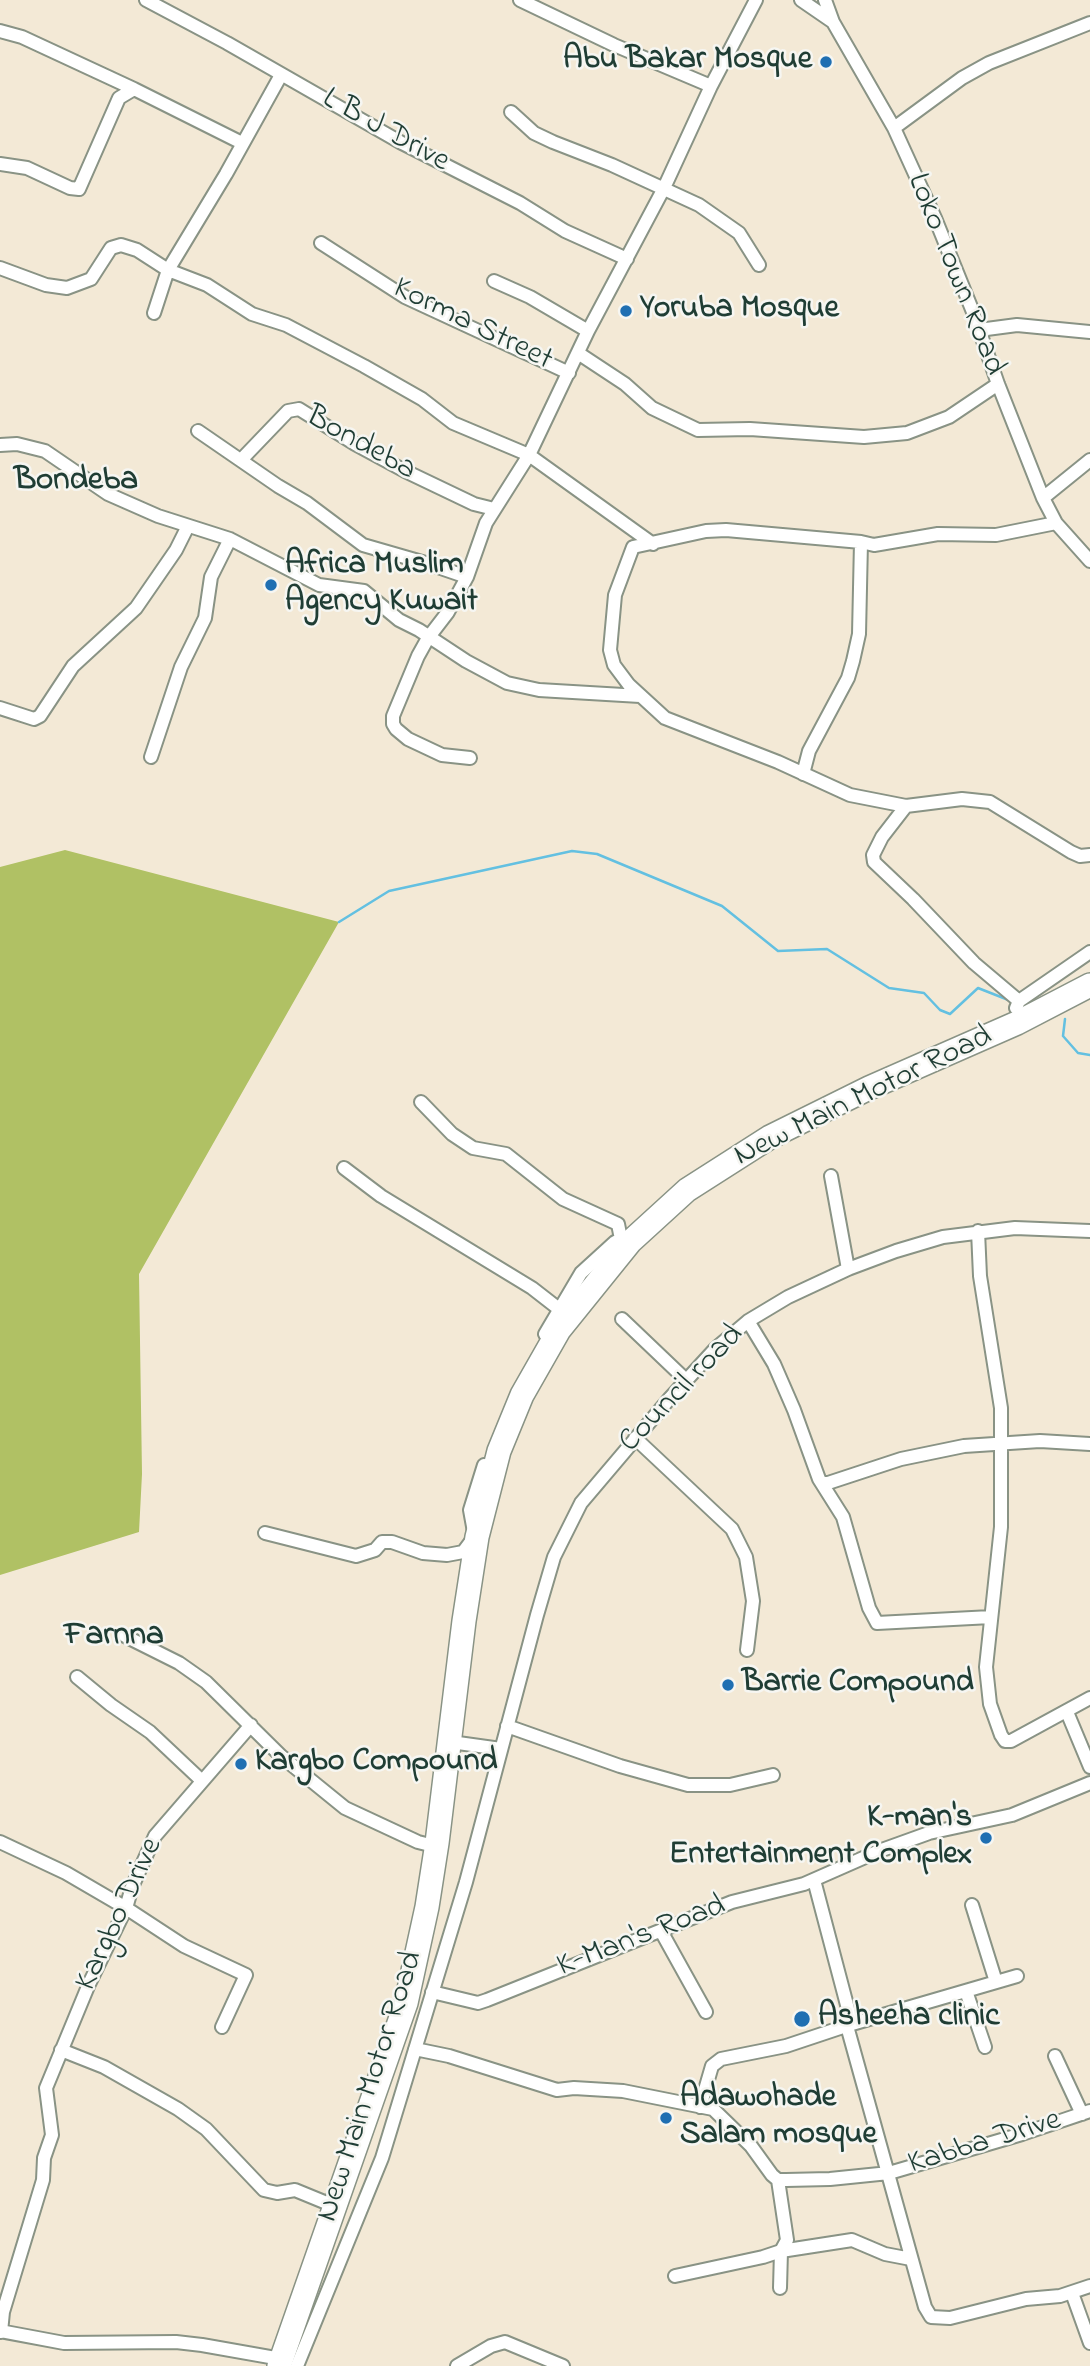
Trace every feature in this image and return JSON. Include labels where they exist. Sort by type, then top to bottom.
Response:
[{"type":"highway","name":"New Main Motor Road","points":[[286,2364],[345,2212],[406,2003],[427,1907],[437,1843],[476,1536],[499,1451],[522,1395],[559,1330],[626,1240],[687,1190],[770,1137],[1018,1012],[1090,985]]},
{"type":"highway","name":"New Main Motor Road","points":[[286,2364],[315,2305],[417,1994],[437,1909],[484,1540],[508,1453],[532,1399],[568,1335],[638,1247],[694,1197],[778,1144],[872,1096],[1019,1032],[1090,995]]},
{"type":"street","name":"L B J Drive","points":[[146,0],[422,154],[520,203],[565,231],[627,258]]},
{"type":"street","points":[[520,0],[614,45],[711,86]]},
{"type":"street","points":[[470,758],[442,755],[408,739],[393,724],[393,716],[428,638],[448,612],[467,577],[481,536],[494,509],[529,455],[588,331],[664,188],[711,86],[756,0]]},
{"type":"street","name":"Loko Town Road","points":[[802,0],[834,22],[894,128],[935,218],[1043,498],[1056,523],[1090,561]]},
{"type":"street","points":[[825,0],[834,22]]},
{"type":"street","points":[[894,128],[962,78],[989,63],[1090,23]]},
{"type":"street","points":[[0,31],[22,37],[242,143]]},
{"type":"street","points":[[154,313],[168,270],[281,75]]},
{"type":"street","points":[[0,164],[27,168],[70,188],[79,189],[119,98],[134,89]]},
{"type":"street","points":[[511,112],[534,132],[552,142],[699,205],[730,225],[744,238],[759,265]]},
{"type":"street","name":"Korma Street","points":[[321,243],[405,297],[569,373]]},
{"type":"street","points":[[0,268],[46,285],[68,288],[91,279],[111,248],[121,245],[137,250],[168,270],[199,281],[252,314],[286,325],[364,366],[422,400],[453,423],[529,455],[653,544]]},
{"type":"street","points":[[494,281],[530,297],[588,331]]},
{"type":"street","points":[[979,330],[1017,325],[1090,332]]},
{"type":"street","points":[[578,353],[625,384],[652,408],[698,430],[750,429],[864,437],[907,433],[949,417],[998,384]]},
{"type":"street","name":"Bondeba","points":[[241,460],[288,411],[299,408],[355,444],[405,471],[474,504],[494,509]]},
{"type":"street","points":[[198,431],[307,503],[363,545],[467,577]]},
{"type":"street","points":[[0,445],[17,444],[45,451],[108,494],[188,526],[230,539],[318,585],[368,593],[390,614],[428,638],[493,676],[519,687],[640,696]]},
{"type":"street","points":[[1043,498],[1090,460]]},
{"type":"street","points":[[1056,523],[996,534],[938,534],[874,545],[726,530],[706,531],[632,547],[615,595],[611,625],[611,659],[629,685],[665,718],[708,733],[850,795],[906,806],[962,799],[990,802],[1072,852],[1080,856],[1090,855]]},
{"type":"street","points":[[0,708],[34,719],[40,716],[73,666],[136,608],[169,561],[188,526]]},
{"type":"street","points":[[151,757],[181,667],[205,618],[211,577],[230,539]]},
{"type":"street","points":[[803,774],[809,751],[836,702],[853,661],[859,634],[861,542]]},
{"type":"street","points":[[906,806],[882,837],[873,855],[874,862],[913,899],[1018,1012],[1090,951]]},
{"type":"street","points":[[265,1533],[356,1556],[375,1550],[382,1542],[392,1542],[423,1553],[447,1555],[463,1552],[476,1536],[471,1525],[470,1510],[497,1427],[581,1273],[615,1242],[626,1240],[618,1224],[563,1199],[506,1154],[473,1148],[452,1134],[421,1102]]},
{"type":"street","points":[[344,1168],[381,1196],[531,1288],[559,1309]]},
{"type":"street","points":[[831,1176],[848,1269]]},
{"type":"street","name":"Council road","points":[[508,1726],[554,1557],[581,1503],[686,1380],[748,1321],[788,1297],[848,1269],[943,1237],[1015,1228],[1090,1231]]},
{"type":"street","points":[[978,1231],[980,1276],[1001,1408],[1001,1527],[986,1667],[989,1704],[1005,1741],[1011,1741],[1090,1698]]},
{"type":"street","points":[[622,1319],[686,1380]]},
{"type":"street","points":[[748,1321],[774,1364],[822,1483],[843,1517],[869,1608],[877,1623],[991,1617]]},
{"type":"street","points":[[635,1438],[732,1530],[746,1557],[753,1601],[747,1650]]},
{"type":"street","points":[[822,1483],[901,1459],[964,1446],[1060,1441],[1090,1444]]},
{"type":"street","points":[[124,1636],[179,1663],[195,1674],[281,1756],[345,1808],[418,1842],[437,1843]]},
{"type":"street","points":[[77,1677],[150,1732],[201,1780]]},
{"type":"street","points":[[1067,1712],[1090,1767]]},
{"type":"street","name":"Kargbo Drive","points":[[0,2331],[16,2264],[43,2180],[44,2158],[52,2135],[46,2088],[61,2050],[126,1908],[132,1887],[155,1836],[250,1725]]},
{"type":"street","points":[[61,2050],[104,2067],[178,2109],[206,2129],[264,2190],[277,2193],[295,2190],[345,2212],[382,2158],[467,1882],[508,1726],[620,1766],[688,1784],[730,1785],[773,1775]]},
{"type":"street","points":[[458,1743],[501,1749]]},
{"type":"street","name":"K-Man's Road","points":[[432,1992],[478,2003],[732,1902],[814,1880],[901,1842],[929,1833],[1012,1815],[1090,1783]]},
{"type":"street","points":[[0,1842],[66,1873],[184,1946],[246,1975],[222,2027]]},
{"type":"street","points":[[814,1880],[911,2259],[925,2307],[931,2317],[950,2318],[1026,2299],[1072,2293],[1090,2286]]},
{"type":"street","points":[[972,1905],[996,1982]]},
{"type":"street","points":[[661,1931],[706,2012]]},
{"type":"street","points":[[700,2107],[715,2062],[786,2046],[1017,1976]]},
{"type":"street","points":[[966,1991],[985,2047]]},
{"type":"street","points":[[415,2049],[449,2056],[557,2090],[574,2088],[623,2091],[713,2109],[751,2146],[778,2180],[787,2241],[781,2251],[780,2288]]},
{"type":"street","points":[[1055,2056],[1086,2113]]},
{"type":"street","name":"Kabba Drive","points":[[778,2180],[830,2179],[889,2173],[1086,2113]]},
{"type":"street","points":[[675,2276],[781,2251],[852,2240],[886,2254],[911,2259]]},
{"type":"street","points":[[1072,2293],[1090,2343]]},
{"type":"street","points":[[0,2331],[64,2343],[202,2344],[286,2364]]},
{"type":"street","points":[[457,2366],[491,2346],[505,2342],[554,2365]]},
{"type":"green space","points":[[65,850],[339,922],[139,1274],[142,1474],[139,1532],[0,1575],[0,867]]},
{"type":"waterway","points":[[339,922],[389,891],[572,851],[597,854],[722,906],[778,951],[827,949],[889,988],[924,993],[940,1010],[950,1014],[978,988],[1011,1001]]},
{"type":"waterway","points":[[1065,1019],[1063,1036],[1078,1053],[1090,1055]]},
{"type":"place","name":"Abu Bakar Mosque","points":[[826,62]]},
{"type":"place","name":"Yoruba Mosque","points":[[626,311]]},
{"type":"place","name":"Africa Muslim Agency Kuwait","points":[[271,585]]},
{"type":"place","name":"Barrie Compound","points":[[728,1685]]},
{"type":"place","name":"Kargbo Compound","points":[[241,1764]]},
{"type":"place","name":"K-man's Entertainment Complex","points":[[986,1838]]},
{"type":"place","name":"Asheeha clinic","points":[[802,2019]]},
{"type":"place","name":"Adawohade Salam mosque","points":[[666,2118]]},
{"type":"district","name":"Bondeba","points":[[76,483]]},
{"type":"district","name":"Farnna","points":[[114,1638]]}]
